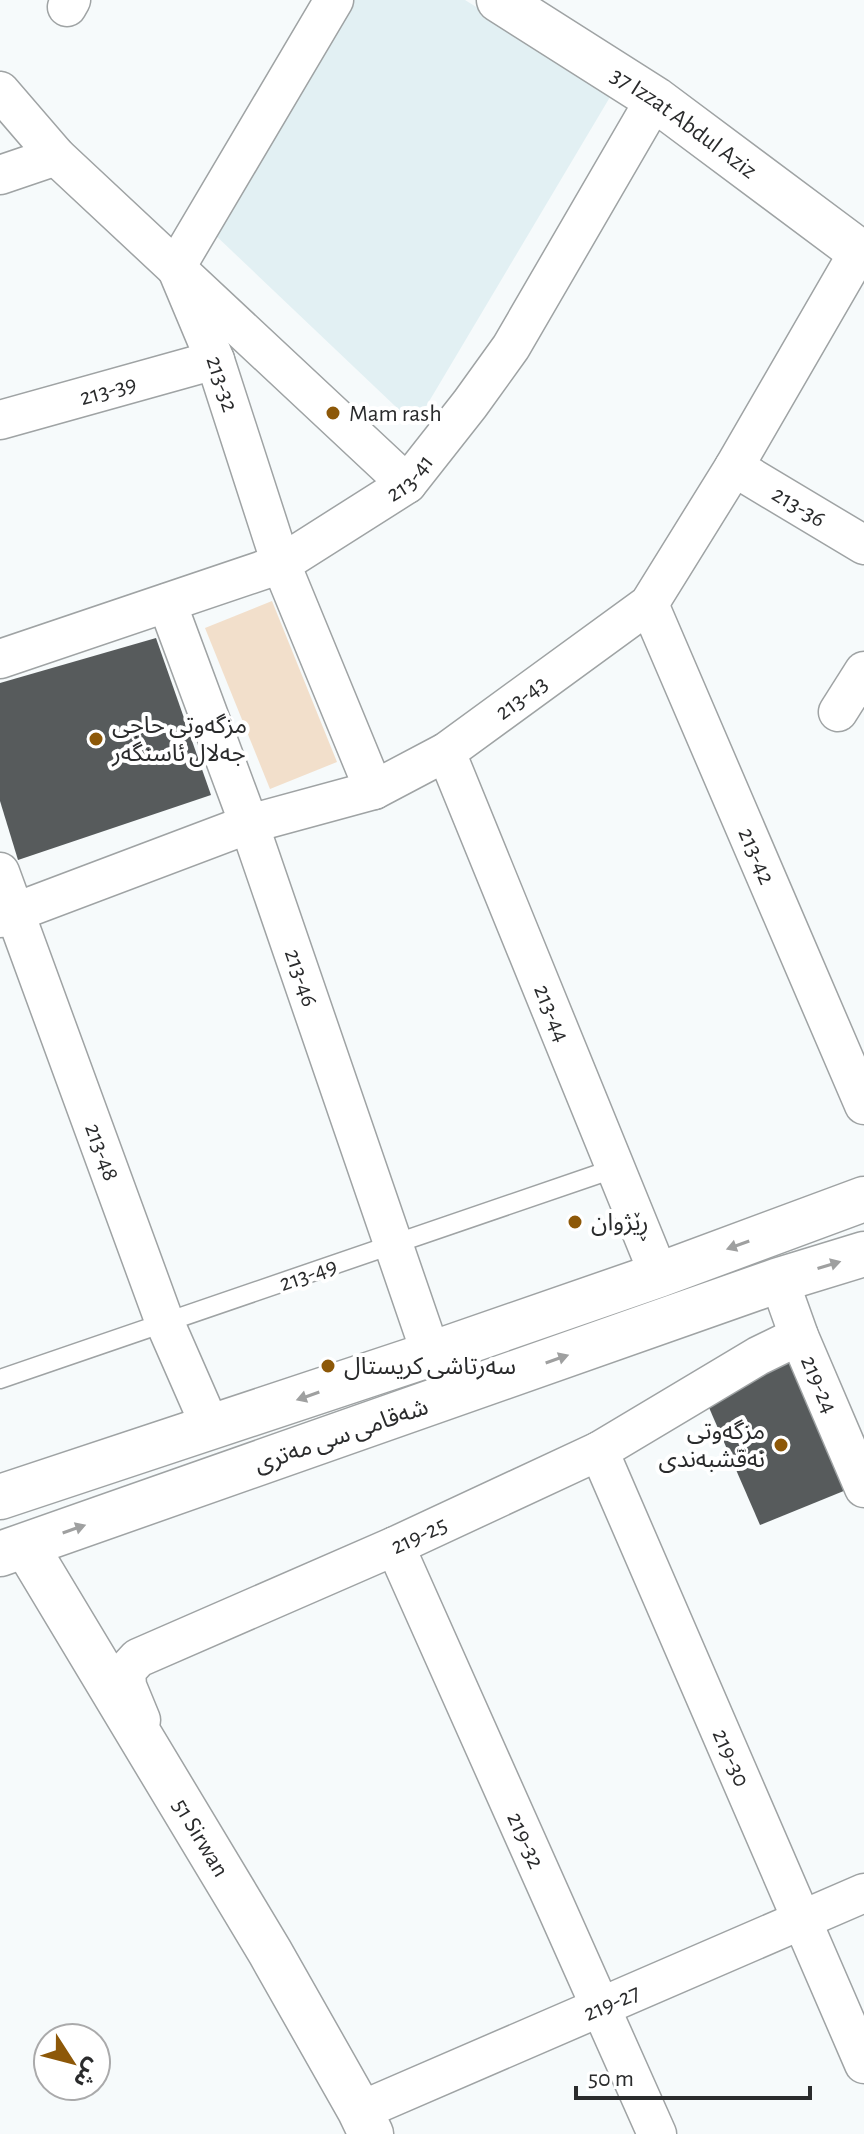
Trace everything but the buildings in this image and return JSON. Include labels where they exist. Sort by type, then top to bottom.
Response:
[{"type":"main road","name":"37 Izzat Abdul Aziz","points":[[499,0],[655,99],[862,253]]},
{"type":"main road","name":"شەقامی سی مەتری","points":[[0,1497],[431,1354],[659,1275],[864,1199]]},
{"type":"main road","name":"شەقامی سی مەتری","points":[[13,1550],[779,1280],[864,1254]]},
{"type":"main road","name":"51 Sirwan","points":[[13,1550],[162,1771],[270,1952],[365,2122]]},
{"type":"street","points":[[176,267],[334,0]]},
{"type":"street","points":[[0,91],[56,156],[407,484]]},
{"type":"street","name":"213-41","points":[[0,659],[281,564],[407,484],[511,347],[655,99]]},
{"type":"street","points":[[0,175],[56,156]]},
{"type":"street","name":"213-43","points":[[8,916],[249,824],[374,790],[446,752],[649,604],[862,253]]},
{"type":"street","name":"213-32","points":[[176,267],[215,360],[281,564],[374,790]]},
{"type":"street","name":"213-39","points":[[0,420],[215,360]]},
{"type":"street","name":"213-36","points":[[734,467],[864,545]]},
{"type":"street","name":"213-46","points":[[167,603],[249,824],[431,1354]]},
{"type":"street","name":"213-42","points":[[649,604],[864,1105]]},
{"type":"street","points":[[838,712],[864,671]]},
{"type":"street","name":"213-44","points":[[446,752],[659,1275]]},
{"type":"street","name":"213-48","points":[[0,872],[8,916],[165,1323],[211,1428]]},
{"type":"street","name":"219-24","points":[[779,1280],[799,1336],[864,1488]]},
{"type":"street","name":"219-25","points":[[162,1771],[127,1686],[126,1671],[138,1658],[395,1546],[599,1451],[758,1356],[799,1336]]},
{"type":"street","name":"219-30","points":[[599,1451],[864,2064]]},
{"type":"street","name":"219-32","points":[[395,1546],[657,2134]]},
{"type":"street","name":"219-27","points":[[365,2122],[601,2007],[864,1893]]},
{"type":"lane","name":"213-49","points":[[0,1379],[616,1168]]},
{"type":"shaded area","points":[[347,0],[465,0],[613,92],[415,425],[212,232]]},
{"type":"shaded area","points":[[272,601],[337,762],[270,789],[205,628]]},
{"type":"place","name":"Mam rash","points":[[333,413]]},
{"type":"place","name":"مزگەوتی حاجی جەلال ئاسنگەر","points":[[96,739]]},
{"type":"place","name":"ڕێژوان","points":[[575,1222]]},
{"type":"place","name":"سەرتاشی کریستال","points":[[328,1366]]},
{"type":"place","name":"مزگەوتی نەقشبەندی","points":[[781,1445]]}]
